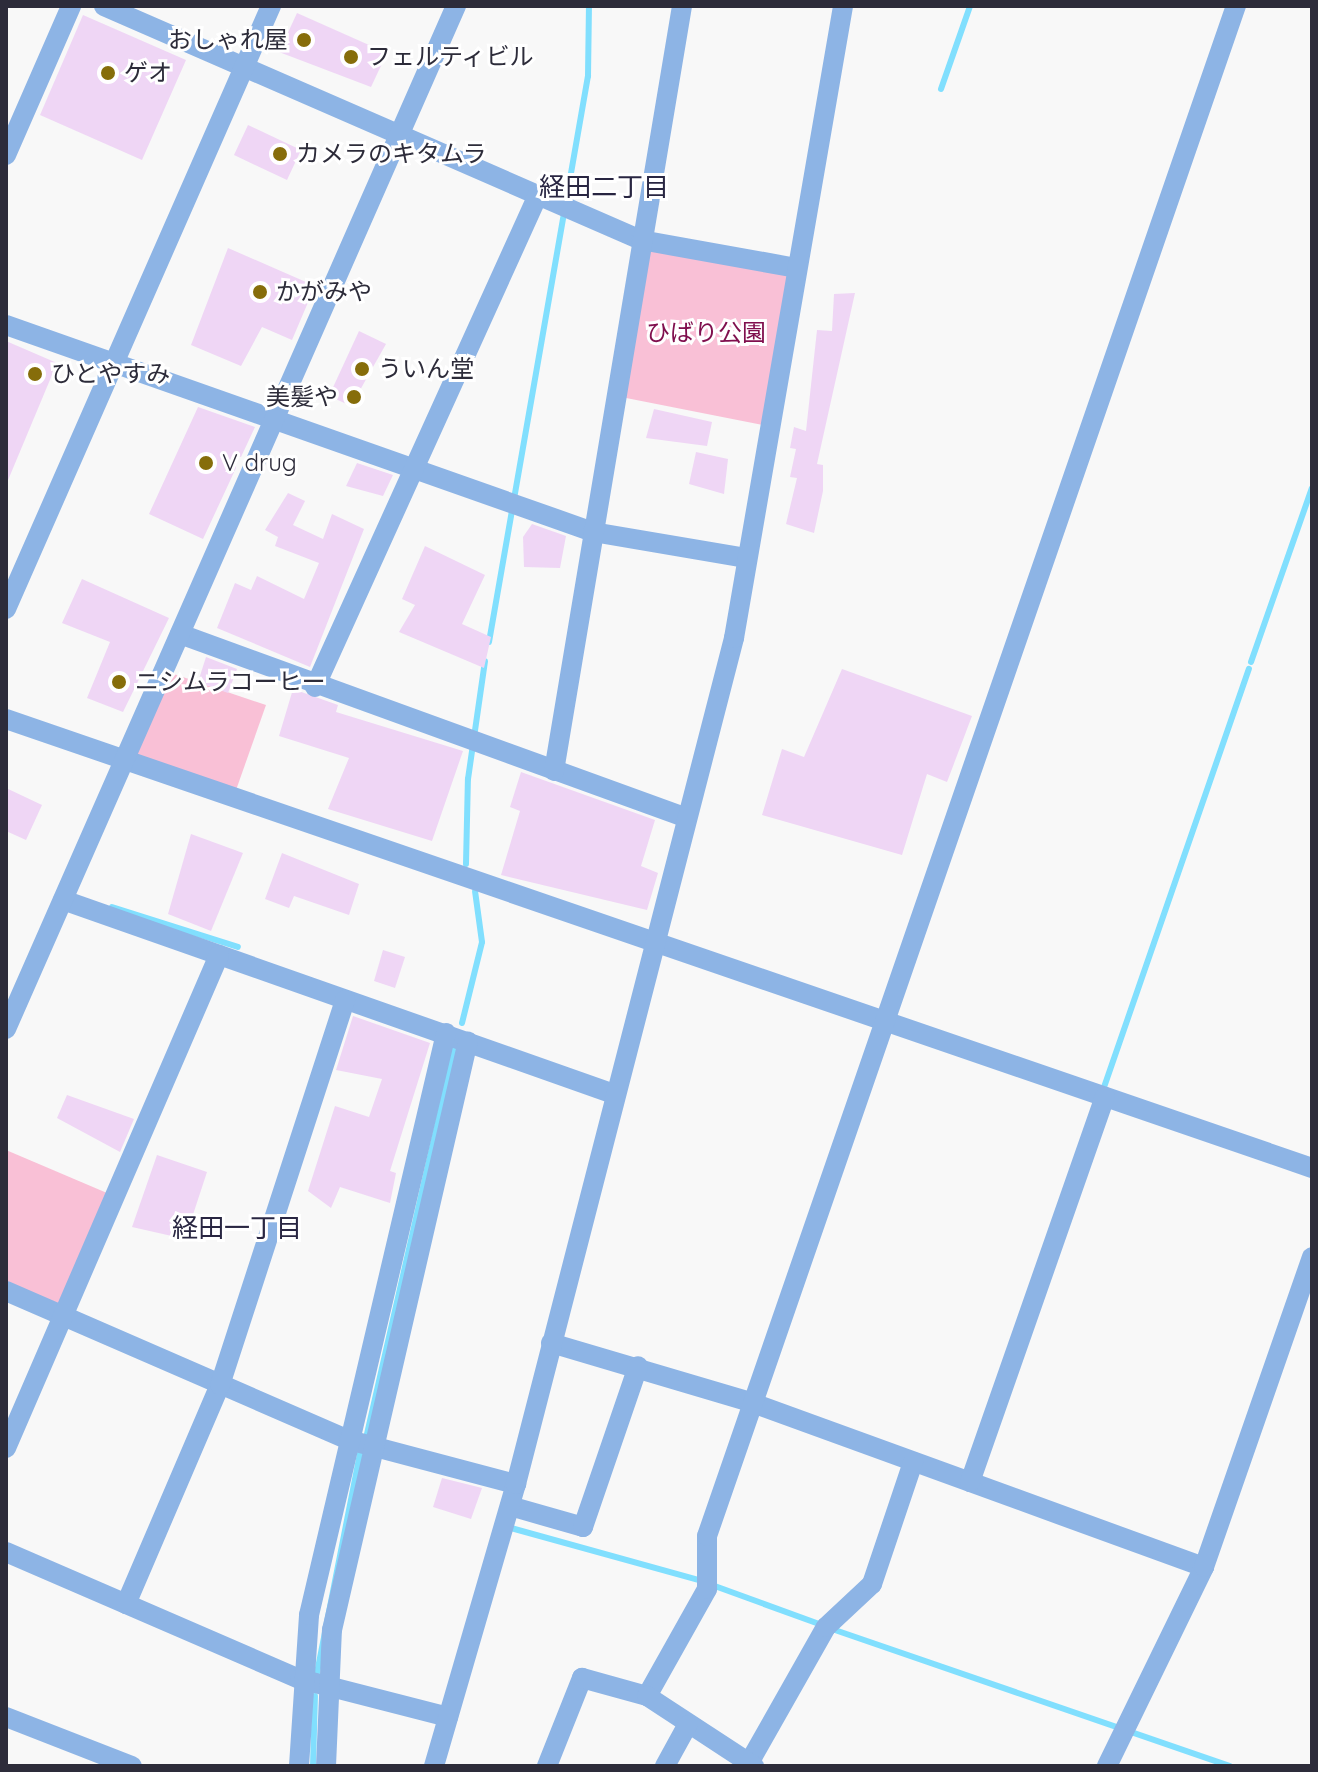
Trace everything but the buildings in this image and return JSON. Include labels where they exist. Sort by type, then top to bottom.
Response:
[{"type":"street","points":[[6,155],[71,6]]},
{"type":"street","points":[[104,6],[641,240],[796,268]]},
{"type":"street","points":[[6,609],[271,6]]},
{"type":"street","points":[[6,1029],[123,758],[279,420],[456,6]]},
{"type":"street","points":[[554,771],[682,6]]},
{"type":"street","points":[[434,1766],[516,1484],[687,818],[747,558],[843,6]]},
{"type":"street","points":[[647,1696],[707,1589],[707,1536],[1236,6]]},
{"type":"street","points":[[315,687],[412,465],[538,195]]},
{"type":"street","points":[[6,325],[412,465],[593,532],[747,558]]},
{"type":"street","points":[[180,634],[315,687],[687,818]]},
{"type":"street","points":[[6,719],[1312,1168]]},
{"type":"street","points":[[63,900],[614,1094]]},
{"type":"street","points":[[6,1448],[219,955]]},
{"type":"street","points":[[126,1604],[220,1385],[345,1000]]},
{"type":"street","points":[[299,1766],[300,1679],[349,1440],[446,1033]]},
{"type":"street","points":[[326,1766],[332,1630],[468,1041]]},
{"type":"street","points":[[970,1482],[1105,1097]]},
{"type":"street","points":[[1107,1766],[1204,1567],[1312,1257]]},
{"type":"street","points":[[6,1291],[349,1440],[516,1484]]},
{"type":"street","points":[[551,1343],[638,1366],[753,1403],[1204,1567]]},
{"type":"street","points":[[510,1506],[583,1527],[638,1366]]},
{"type":"street","points":[[547,1766],[582,1678],[647,1696],[687,1726],[752,1765],[826,1627],[872,1584],[913,1462]]},
{"type":"street","points":[[6,1552],[300,1679],[448,1717]]},
{"type":"street","points":[[6,1717],[132,1766]]},
{"type":"street","points":[[665,1766],[687,1726]]},
{"type":"green space","name":"ひばり公園","points":[[641,240],[796,268],[768,426],[616,396]]},
{"type":"green space","points":[[171,673],[266,705],[235,793],[134,759]]},
{"type":"green space","points":[[6,1150],[107,1193],[56,1309],[6,1287]]},
{"type":"waterway","points":[[489,642],[588,76],[589,6]]},
{"type":"waterway","points":[[941,89],[970,6]]},
{"type":"waterway","points":[[1251,662],[1312,488]]},
{"type":"waterway","points":[[466,864],[468,779],[485,661]]},
{"type":"waterway","points":[[1102,1093],[1249,669]]},
{"type":"waterway","points":[[462,1023],[482,942],[475,891]]},
{"type":"waterway","points":[[112,907],[238,947]]},
{"type":"waterway","points":[[367,1434],[455,1046]]},
{"type":"waterway","points":[[317,1673],[360,1453]]},
{"type":"waterway","points":[[511,1528],[702,1581]]},
{"type":"waterway","points":[[712,1585],[822,1625]]},
{"type":"waterway","points":[[832,1629],[1230,1766]]},
{"type":"waterway","points":[[313,1766],[315,1696]]},
{"type":"place","name":"おしゃれ屋","points":[[304,40]]},
{"type":"place","name":"フェルティビル","points":[[351,57]]},
{"type":"place","name":"ゲオ","points":[[108,73]]},
{"type":"place","name":"カメラのキタムラ","points":[[280,154]]},
{"type":"place","name":"かがみや","points":[[260,292]]},
{"type":"place","name":"ういん堂","points":[[362,369]]},
{"type":"place","name":"ひとやすみ","points":[[35,374]]},
{"type":"place","name":"美髪や","points":[[354,397]]},
{"type":"place","name":"V drug","points":[[206,463]]},
{"type":"place","name":"ニシムラコーヒー","points":[[119,682]]},
{"type":"district","name":"経田二丁目","points":[[604,187]]},
{"type":"district","name":"経田一丁目","points":[[237,1228]]}]
